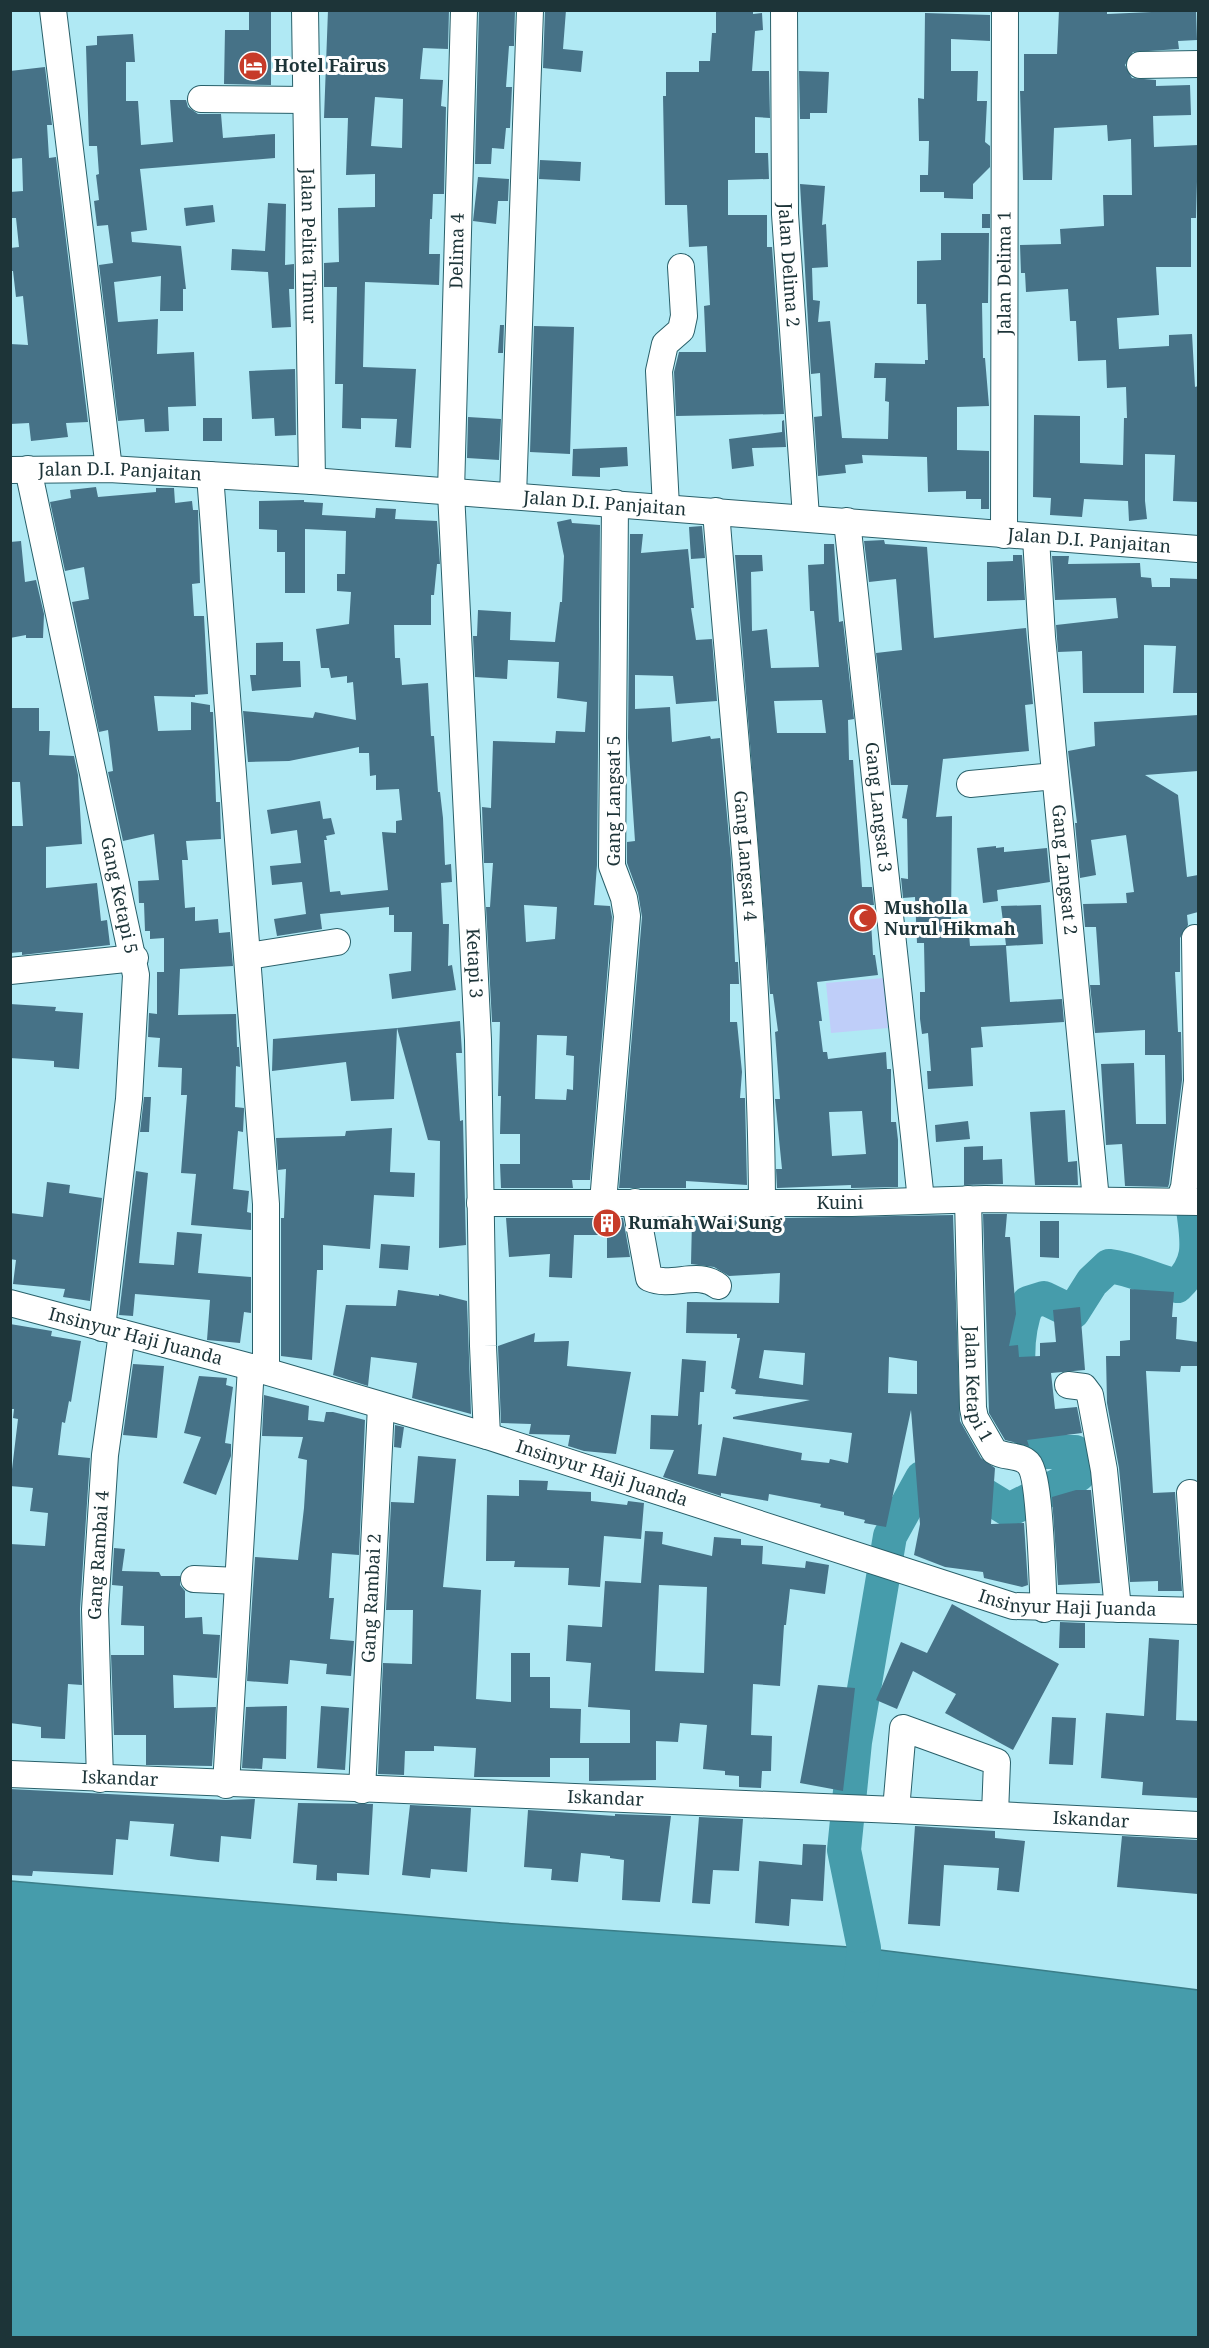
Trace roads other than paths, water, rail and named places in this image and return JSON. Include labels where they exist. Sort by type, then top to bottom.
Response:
[{"type":"street","points":[[53,10],[109,469]]},
{"type":"street","name":"Jalan Pelita Timur","points":[[304,10],[312,481]]},
{"type":"street","name":"Delima 4","points":[[451,492],[464,10]]},
{"type":"street","points":[[513,496],[530,10]]},
{"type":"street","name":"Jalan Delima 2","points":[[784,10],[785,214],[806,518]]},
{"type":"street","name":"Jalan Delima 1","points":[[1004,534],[1005,10]]},
{"type":"street","points":[[1140,65],[1198,64]]},
{"type":"street","points":[[201,99],[306,100]]},
{"type":"street","points":[[666,507],[659,371],[665,345],[681,330],[684,316],[681,267]]},
{"type":"street","name":"Jalan D.I. Panjaitan","points":[[19,469],[109,469],[312,481],[716,510],[1036,538],[1198,549]]},
{"type":"street","name":"Gang Ketapi 5","points":[[19,469],[135,958],[136,1005],[112,1330]]},
{"type":"street","points":[[210,475],[267,1225],[258,1369],[238,1581],[226,1785]]},
{"type":"street","name":"Ketapi 3","points":[[451,492],[478,1040],[480,1203],[488,1436]]},
{"type":"street","name":"Gang Langsat 5","points":[[603,1202],[627,916],[627,908],[612,866],[615,503]]},
{"type":"street","name":"Gang Langsat 4","points":[[716,510],[754,941],[762,1098],[762,1202]]},
{"type":"street","name":"Gang Langsat 3","points":[[847,521],[921,1200]]},
{"type":"street","name":"Gang Langsat 2","points":[[1036,538],[1055,776],[1096,1200]]},
{"type":"street","points":[[970,784],[1055,776]]},
{"type":"street","points":[[1188,1202],[1184,1187],[1197,1081],[1195,938]]},
{"type":"street","points":[[248,956],[338,942]]},
{"type":"street","points":[[10,971],[135,958]]},
{"type":"street","name":"Kuini","points":[[480,1203],[968,1199],[1188,1202]]},
{"type":"street","name":"Jalan Ketapi 1","points":[[968,1199],[975,1418],[994,1452],[1021,1459],[1029,1464],[1037,1497],[1044,1609]]},
{"type":"street","points":[[635,1202],[649,1278],[659,1281],[703,1279],[718,1286]]},
{"type":"street","name":"Insinyur Haji Juanda","points":[[10,1303],[258,1369],[488,1436],[1002,1603],[1044,1609],[1198,1611]]},
{"type":"street","name":"Gang Rambai 4","points":[[100,1779],[95,1610],[112,1330]]},
{"type":"street","points":[[1068,1385],[1084,1387],[1090,1395],[1104,1470],[1118,1610]]},
{"type":"street","name":"Gang Rambai 2","points":[[362,1790],[381,1406]]},
{"type":"street","points":[[1190,1493],[1198,1611]]},
{"type":"street","points":[[194,1579],[238,1581]]},
{"type":"street","points":[[887,1809],[903,1728],[997,1762],[995,1814]]},
{"type":"street","name":"Iskandar","points":[[10,1774],[226,1785],[887,1809],[1198,1825]]},
{"type":"waterway","points":[[859,1996],[864,1948],[844,1850],[855,1742],[890,1536],[922,1478],[960,1480],[1009,1510],[1078,1475],[1082,1459],[1075,1452],[1042,1452],[1032,1444],[1021,1391],[1018,1355],[1022,1320],[1028,1303],[1044,1298],[1073,1312],[1092,1282],[1109,1266],[1177,1286],[1187,1275],[1196,1253],[1192,1192],[1198,1169]]},
{"type":"place","name":"Hotel Fairus","points":[[253,66]]},
{"type":"place","name":"Musholla Nurul Hikmah","points":[[863,918]]},
{"type":"place","name":"Rumah Wai Sung","points":[[607,1223]]}]
